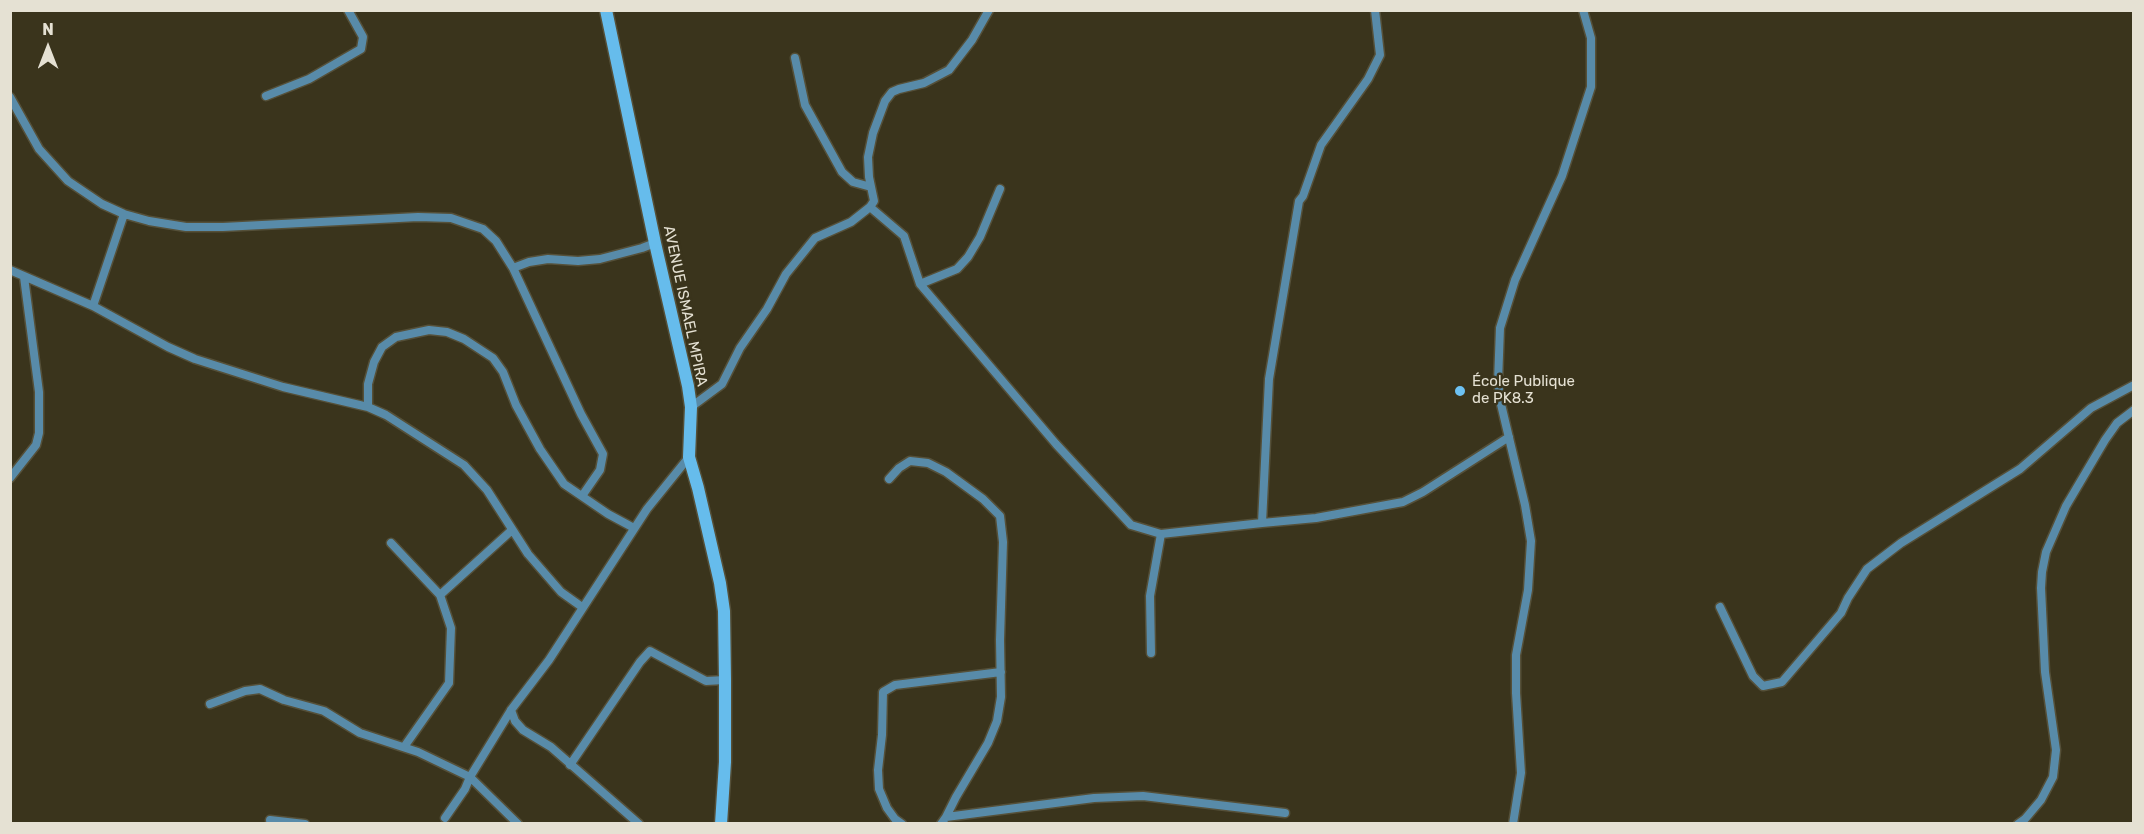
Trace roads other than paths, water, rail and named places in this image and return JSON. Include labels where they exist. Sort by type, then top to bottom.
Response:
[{"type":"main road","name":"AVENUE ISMAEL MPIRA","points":[[606,10],[688,386],[691,407],[689,457],[720,583],[725,680],[721,824]]},
{"type":"street","points":[[266,96],[309,79],[361,49],[363,37],[348,10]]},
{"type":"street","points":[[691,407],[722,384],[740,348],[767,309],[786,274],[815,238],[851,222],[874,201],[868,157],[873,133],[885,101],[892,92],[924,83],[949,70],[972,40],[989,10]]},
{"type":"street","points":[[1262,523],[1269,379],[1299,201],[1303,196],[1321,145],[1368,79],[1380,56],[1375,10]]},
{"type":"street","points":[[1513,824],[1521,773],[1516,655],[1528,590],[1531,541],[1498,382],[1500,328],[1515,280],[1562,176],[1591,87],[1591,38],[1583,10]]},
{"type":"street","points":[[795,58],[805,105],[842,172],[853,182],[871,187]]},
{"type":"street","points":[[10,97],[27,130],[53,166],[86,194],[124,214],[167,225],[223,228],[451,218],[483,229],[496,241],[513,268],[581,414],[603,454],[600,470],[582,496]]},
{"type":"street","points":[[920,284],[957,269],[968,257],[980,237],[1000,189]]},
{"type":"street","points":[[870,207],[904,236],[920,284],[1056,444],[1131,525],[1161,534],[1316,518],[1403,502],[1423,492],[1509,437]]},
{"type":"street","points":[[93,306],[124,214]]},
{"type":"street","points":[[513,268],[529,262],[548,259],[578,261],[600,259],[655,243]]},
{"type":"street","points":[[10,270],[93,306],[168,347],[195,359],[283,387],[368,407],[386,415],[464,465],[487,490],[528,554],[561,592],[582,607]]},
{"type":"street","points":[[10,478],[36,445],[39,433],[39,393],[24,277]]},
{"type":"street","points":[[368,407],[368,384],[374,362],[382,347],[396,337],[429,330],[447,332],[464,339],[493,358],[503,372],[516,405],[546,458],[564,484],[608,514],[634,528]]},
{"type":"street","points":[[1720,606],[1753,676],[1763,686],[1782,682],[1841,613],[1867,569],[1900,543],[2020,469],[2091,408],[2133,385]]},
{"type":"street","points":[[2018,824],[2041,800],[2053,777],[2056,750],[2045,672],[2041,588],[2046,552],[2066,506],[2105,440],[2117,423],[2133,410]]},
{"type":"street","points":[[445,818],[465,789],[511,710],[549,660],[634,528],[689,457]]},
{"type":"street","points":[[890,479],[898,468],[910,461],[928,463],[946,472],[983,499],[1000,516],[1003,542],[1001,697],[997,721],[988,742],[944,820]]},
{"type":"street","points":[[440,595],[512,530]]},
{"type":"street","points":[[1151,653],[1150,596],[1161,534]]},
{"type":"street","points":[[391,543],[440,595],[451,628],[449,683],[404,747]]},
{"type":"street","points":[[570,765],[640,662],[650,651],[706,681],[725,680]]},
{"type":"street","points":[[902,824],[887,808],[879,789],[883,692],[895,684],[1001,672]]},
{"type":"street","points":[[210,704],[245,691],[261,689],[284,700],[324,711],[360,733],[404,747],[470,777],[518,824]]},
{"type":"street","points":[[511,710],[515,721],[524,730],[551,747],[639,824]]},
{"type":"street","points":[[944,820],[1094,798],[1143,796],[1285,813]]},
{"type":"street","points":[[270,820],[305,824]]},
{"type":"place","name":"École Publique de PK8.3","points":[[1460,391]]}]
